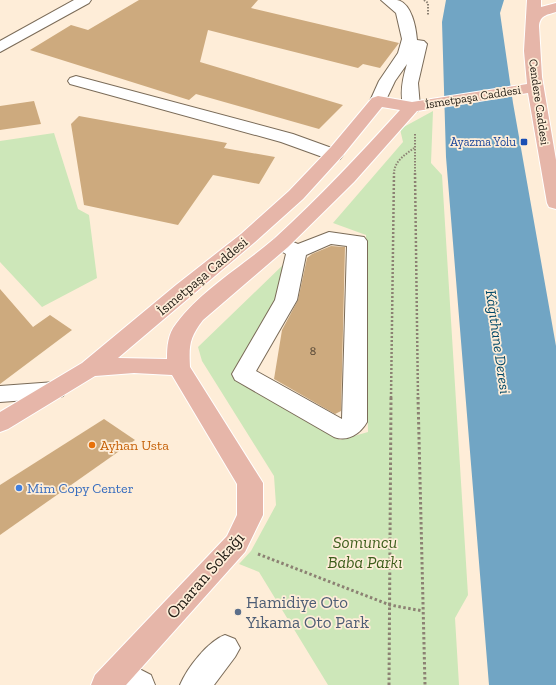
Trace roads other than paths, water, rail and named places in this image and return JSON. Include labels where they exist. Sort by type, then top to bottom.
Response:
[{"type":"main road","name":"Cendere Caddesi","points":[[534,0],[532,20],[532,62],[540,125],[556,203]]},
{"type":"main road","points":[[532,20],[538,13],[556,7]]},
{"type":"main road","points":[[532,20],[556,18]]},
{"type":"main road","name":"İsmetpaşa Caddesi","points":[[0,423],[90,369],[183,290],[248,238],[296,195],[334,155],[378,101],[412,107],[535,87]]},
{"type":"main road","points":[[90,369],[119,365],[147,364],[179,368],[178,345],[183,330],[212,300],[289,248],[348,178],[412,107]]},
{"type":"main road","name":"Onaran Sokağı","points":[[121,681],[236,544],[249,522],[252,505],[250,483],[179,368]]},
{"type":"street","points":[[0,47],[84,0]]},
{"type":"street","points":[[378,101],[387,81],[401,62],[410,44],[404,12],[388,0]]},
{"type":"street","points":[[409,0],[417,12],[420,33],[417,57],[410,84],[412,107]]},
{"type":"street","points":[[76,81],[288,138],[334,155]]},
{"type":"street","points":[[329,238],[357,241],[355,422],[343,431],[243,374],[286,300],[289,248],[329,238]]},
{"type":"street","points":[[0,394],[55,390]]},
{"type":"street","points":[[195,685],[225,648]]},
{"type":"water","name":"Kâğıthane Deresi","points":[[446,0],[504,0],[500,13],[513,103],[556,346],[556,685],[489,685],[446,157],[442,22]]},
{"type":"place","name":"Ayazma Yolu","points":[[524,142]]},
{"type":"place","name":"Ayhan Usta","points":[[92,445]]},
{"type":"place","name":"Mim Copy Center","points":[[19,488]]},
{"type":"place","name":"Hamidiye Oto Yıkama Oto Park","points":[[238,612]]},
{"type":"park label","name":"Somuncu Baba Parkı","points":[[365,552]]}]
